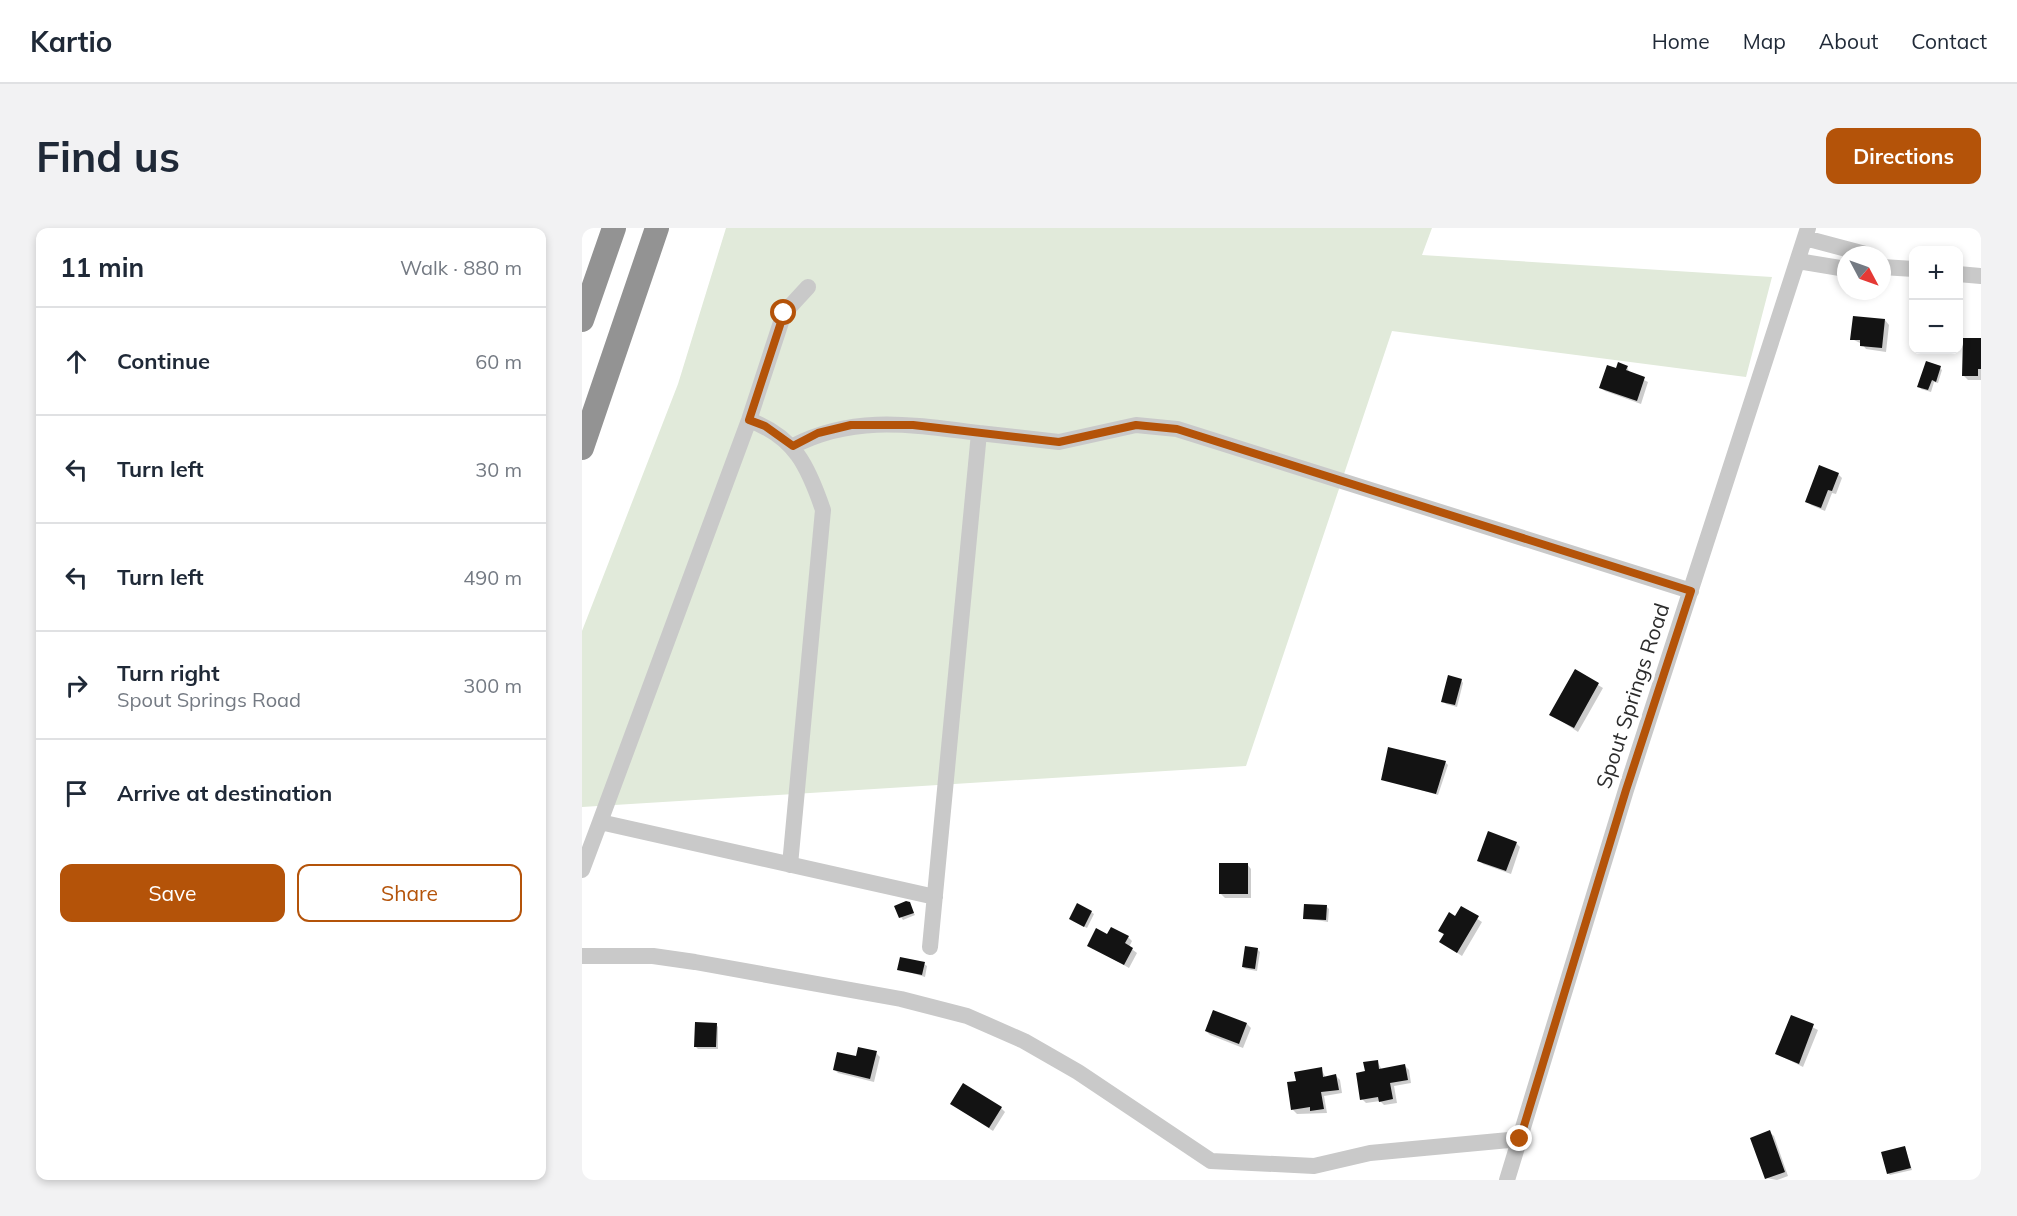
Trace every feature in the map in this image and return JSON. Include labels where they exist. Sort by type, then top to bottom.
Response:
[{"type":"highway","points":[[582,320],[614,228]]},
{"type":"highway","points":[[582,448],[657,228]]},
{"type":"street","points":[[1807,233],[1844,246]]},
{"type":"street","name":"Spout Springs Road","points":[[1507,1180],[1623,800],[1807,233]]},
{"type":"street","points":[[1798,261],[1837,268]]},
{"type":"street","points":[[1891,266],[1909,268]]},
{"type":"street","points":[[1963,274],[1981,276]]},
{"type":"street","points":[[582,870],[749,420],[784,313],[808,287]]},
{"type":"street","points":[[749,420],[765,426],[793,446],[811,475],[823,510],[790,865]]},
{"type":"street","points":[[793,446],[818,433],[851,425],[913,425],[1059,442],[1136,425],[1177,429],[1691,591]]},
{"type":"street","points":[[930,947],[979,433]]},
{"type":"street","points":[[600,822],[935,897]]},
{"type":"street","points":[[582,956],[653,956],[695,962],[901,999],[967,1016],[1024,1041],[1078,1072],[1211,1161],[1314,1166],[1370,1153],[1520,1139]]},
{"type":"green space","points":[[726,228],[1432,228],[1422,255],[1772,277],[1746,377],[1392,331],[1246,766],[582,807],[582,631],[678,384]]},
{"type":"building","points":[[1853,316],[1885,319],[1882,348],[1860,346],[1860,340],[1850,340]]},
{"type":"building","points":[[1963,338],[1981,338],[1981,369],[1978,369],[1978,376],[1962,376]]},
{"type":"building","points":[[1926,361],[1941,366],[1936,382],[1932,380],[1928,390],[1917,387]]},
{"type":"building","points":[[1618,362],[1628,366],[1626,370],[1645,377],[1637,401],[1599,388],[1607,365],[1616,368]]},
{"type":"building","points":[[1819,465],[1839,473],[1832,491],[1828,490],[1821,508],[1805,502]]},
{"type":"building","points":[[1575,669],[1599,683],[1574,728],[1549,715]]},
{"type":"building","points":[[1448,675],[1462,679],[1455,705],[1441,702]]},
{"type":"building","points":[[1388,747],[1446,761],[1436,794],[1381,780]]},
{"type":"building","points":[[1488,831],[1517,842],[1506,871],[1477,861]]},
{"type":"building","points":[[1219,863],[1248,863],[1248,894],[1219,894]]},
{"type":"building","points":[[906,901],[910,902],[914,913],[899,918],[894,906]]},
{"type":"building","points":[[1077,903],[1092,911],[1084,927],[1069,919]]},
{"type":"building","points":[[1304,904],[1327,905],[1326,920],[1303,919]]},
{"type":"building","points":[[1461,906],[1479,916],[1457,953],[1439,942],[1444,934],[1438,931],[1449,912],[1455,916]]},
{"type":"building","points":[[1111,927],[1129,936],[1125,943],[1133,948],[1124,965],[1087,946],[1096,928],[1107,934]]},
{"type":"building","points":[[1245,946],[1258,948],[1255,969],[1242,967]]},
{"type":"building","points":[[900,957],[925,962],[922,975],[897,970]]},
{"type":"building","points":[[1213,1010],[1247,1023],[1239,1044],[1205,1031]]},
{"type":"building","points":[[1791,1015],[1814,1024],[1799,1064],[1775,1054]]},
{"type":"building","points":[[695,1022],[717,1023],[716,1047],[694,1047]]},
{"type":"building","points":[[858,1047],[877,1051],[870,1079],[833,1070],[837,1052],[856,1056]]},
{"type":"building","points":[[1378,1060],[1379,1069],[1405,1064],[1408,1080],[1390,1083],[1393,1099],[1379,1102],[1378,1097],[1360,1100],[1356,1073],[1365,1071],[1363,1062]]},
{"type":"building","points":[[1322,1067],[1323,1077],[1336,1074],[1339,1090],[1321,1092],[1324,1109],[1310,1111],[1310,1107],[1291,1110],[1287,1082],[1296,1081],[1294,1072]]},
{"type":"building","points":[[963,1083],[1002,1107],[989,1128],[950,1104]]},
{"type":"building","points":[[1770,1130],[1785,1172],[1765,1179],[1750,1138]]},
{"type":"building","points":[[1905,1146],[1911,1168],[1887,1174],[1881,1152]]},
{"type":"route","points":[[784,313],[749,420],[765,426],[793,446],[818,433],[851,425],[913,425],[1059,442],[1136,425],[1177,429],[1691,591],[1626,790],[1520,1139]]}]
